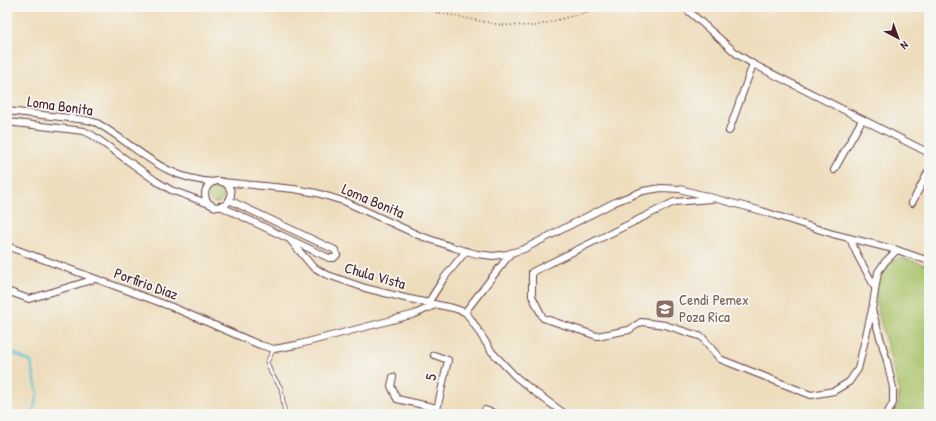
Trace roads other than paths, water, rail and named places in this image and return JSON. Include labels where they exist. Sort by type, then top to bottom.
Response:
[{"type":"street","points":[[684,7],[737,54],[753,64],[929,154]]},
{"type":"street","points":[[729,131],[753,64]]},
{"type":"street","name":"Loma Bonita","points":[[7,111],[87,120],[97,123],[170,172],[197,180],[214,182]]},
{"type":"street","points":[[50,128],[51,117]]},
{"type":"street","points":[[834,170],[862,120]]},
{"type":"street","name":"Loma Bonita","points":[[7,122],[84,132],[92,135],[171,190],[212,205]]},
{"type":"street","points":[[912,202],[929,170]]},
{"type":"street","points":[[220,206],[224,205],[229,200],[230,196],[228,188],[222,182],[214,182],[207,186],[206,190],[206,198],[212,205],[220,206],[329,258],[334,258],[337,255],[335,250],[229,200]]},
{"type":"street","name":"Loma Bonita","points":[[222,182],[294,189],[317,193],[346,202],[418,235],[466,251],[493,256],[524,249],[616,202],[643,191],[661,188],[680,189],[762,211],[833,234],[897,250],[929,261]]},
{"type":"street","points":[[715,199],[674,202],[532,272],[532,296],[543,318],[597,336],[629,330],[641,322],[665,325],[702,337],[720,360],[811,395],[834,391],[848,382],[858,369],[872,310],[874,288],[878,272],[885,262],[897,250]]},
{"type":"street","points":[[850,238],[874,288]]},
{"type":"street","name":"Chula Vista","points":[[291,241],[312,266],[325,274],[365,288],[465,312]]},
{"type":"street","name":"Porfirio Diaz","points":[[7,246],[172,307],[260,345],[274,349]]},
{"type":"street","points":[[428,303],[444,278],[466,251]]},
{"type":"street","points":[[511,253],[465,312],[492,352],[515,376],[565,414]]},
{"type":"street","points":[[7,291],[29,299],[95,279]]},
{"type":"street","points":[[274,349],[296,345],[415,314],[435,305]]},
{"type":"street","points":[[872,310],[888,361],[894,388],[893,404],[887,414]]},
{"type":"street","name":"5","points":[[434,355],[448,360],[437,411]]},
{"type":"street","points":[[393,377],[391,386],[397,399],[437,411]]},
{"type":"street","points":[[485,410],[497,414]]},
{"type":"lane","points":[[274,349],[267,362],[271,373],[281,388],[285,414]]},
{"type":"waterway","points":[[7,350],[31,362],[38,394],[32,414]]},
{"type":"place","name":"Cendi Pemex Poza Rica","points":[[665,309]]}]
